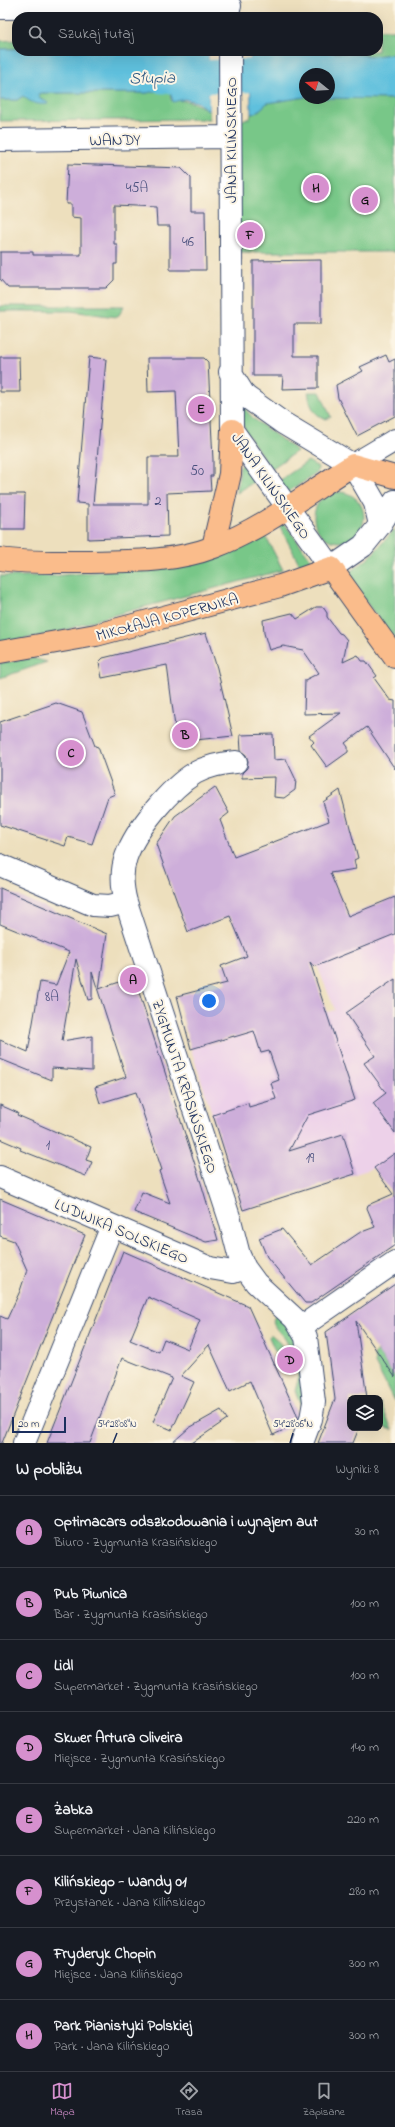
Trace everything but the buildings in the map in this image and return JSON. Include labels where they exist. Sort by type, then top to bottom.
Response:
[{"type":"main road","points":[[213,547],[230,474],[232,430]]},
{"type":"main road","points":[[2,560],[141,561],[179,556],[213,547],[238,537],[353,465],[395,477]]},
{"type":"main road","points":[[331,568],[395,656]]},
{"type":"main road","name":"MIKOŁAJA KOPERNIKA","points":[[0,652],[96,635],[280,586],[331,568]]},
{"type":"street","points":[[0,8],[230,8]]},
{"type":"street","name":"JANA KILIŃSKIEGO","points":[[230,56],[230,372],[232,430],[331,568]]},
{"type":"street","name":"WANDY","points":[[0,140],[231,128]]},
{"type":"street","points":[[230,372],[245,396],[283,423],[353,465],[375,503],[380,525]]},
{"type":"street","points":[[353,465],[395,440]]},
{"type":"street","points":[[331,568],[363,546],[380,525],[395,501]]},
{"type":"street","name":"ZYGMUNTA KRASIŃSKIEGO","points":[[236,762],[204,768],[183,781],[168,794],[138,835],[126,857],[123,885],[126,902],[230,1220],[239,1255],[245,1268],[256,1283],[281,1305],[301,1327],[308,1345],[314,1402],[311,1419],[302,1443]]},
{"type":"street","points":[[0,865],[93,905],[110,906],[126,902]]},
{"type":"street","name":"LUDWIKA SOLSKIEGO","points":[[0,1177],[218,1271],[233,1272],[245,1268]]},
{"type":"street","points":[[24,1443],[112,1226]]},
{"type":"street","points":[[301,1327],[395,1262]]},
{"type":"shaded area","points":[[395,916],[395,1197],[374,1168],[243,1210],[191,1049],[335,1010],[317,965]]},
{"type":"green space","points":[[383,30],[395,30],[395,54],[383,55]]},
{"type":"green space","points":[[12,40],[12,49],[0,49],[0,41]]},
{"type":"green space","points":[[160,90],[170,91],[171,100],[191,102],[204,108],[209,111],[209,119],[0,121],[0,100],[17,100],[23,96],[44,104],[47,103],[40,98],[38,94],[147,93]]},
{"type":"green space","points":[[299,98],[299,104],[335,104],[335,98],[395,99],[395,252],[238,252],[238,123],[245,119],[250,119],[251,114],[256,113],[267,103]]},
{"type":"green space","points":[[0,306],[124,306],[118,317],[116,317],[71,311],[0,311]]},
{"type":"green space","points":[[308,392],[320,392],[331,417],[326,419],[315,412],[311,405]]},
{"type":"green space","points":[[242,406],[254,419],[297,451],[271,469],[246,432],[241,420]]},
{"type":"green space","points":[[308,461],[318,467],[317,473],[288,492],[279,481]]},
{"type":"green space","points":[[243,465],[255,481],[237,493],[240,466]]},
{"type":"green space","points":[[339,492],[349,494],[357,499],[362,507],[364,517],[362,527],[357,535],[349,540],[339,542],[329,540],[321,535],[316,527],[314,517],[316,507],[321,499],[329,494]]},
{"type":"green space","points":[[284,523],[312,561],[300,565],[279,525]]},
{"type":"green space","points":[[395,529],[395,640],[345,575],[369,558]]},
{"type":"green space","points":[[265,535],[283,570],[99,619],[56,633],[0,643],[0,576],[53,576],[96,572],[230,551]]},
{"type":"green space","points":[[32,658],[47,662],[0,678],[0,663]]},
{"type":"green space","points":[[276,1314],[279,1315],[292,1334],[298,1347],[295,1353],[289,1352],[286,1341],[274,1324],[273,1321]]},
{"type":"green space","points":[[270,1334],[276,1338],[283,1348],[285,1358],[282,1360],[278,1358],[269,1337]]},
{"type":"green space","points":[[377,1351],[395,1377],[394,1401],[375,1363],[374,1355]]},
{"type":"green space","points":[[296,1363],[300,1363],[306,1409],[302,1409],[295,1391],[298,1380]]},
{"type":"green space","points":[[383,1409],[392,1430],[383,1426]]},
{"type":"water","points":[[0,49],[12,49],[12,56],[209,56],[209,111],[197,102],[184,99],[173,102],[170,91],[160,90],[147,93],[38,94],[40,98],[48,104],[34,103],[23,96],[17,100],[0,100]]},
{"type":"water","points":[[395,54],[395,99],[335,98],[335,68],[299,68],[299,98],[267,103],[256,113],[251,114],[250,56],[383,56]]},
{"type":"pier","points":[[209,56],[211,56],[211,111],[209,113]]},
{"type":"pier","points":[[248,56],[250,56],[250,116]]},
{"type":"waterway","name":"Słupia","points":[[163,77],[299,75]]},
{"type":"place","name":"Park Pianistyki Polskiej","points":[[316,188]]},
{"type":"place","name":"Fryderyk Chopin","points":[[365,200]]},
{"type":"place","name":"Kilińskiego - Wandy 01","points":[[250,235]]},
{"type":"place","name":"Żabka","points":[[201,409]]},
{"type":"place","name":"Pub Piwnica","points":[[185,735]]},
{"type":"place","name":"Lidl","points":[[71,753]]},
{"type":"place","name":"Optimacars odszkodowania i wynajem aut","points":[[133,980]]},
{"type":"place","name":"Skwer Artura Oliveira","points":[[290,1360]]}]
